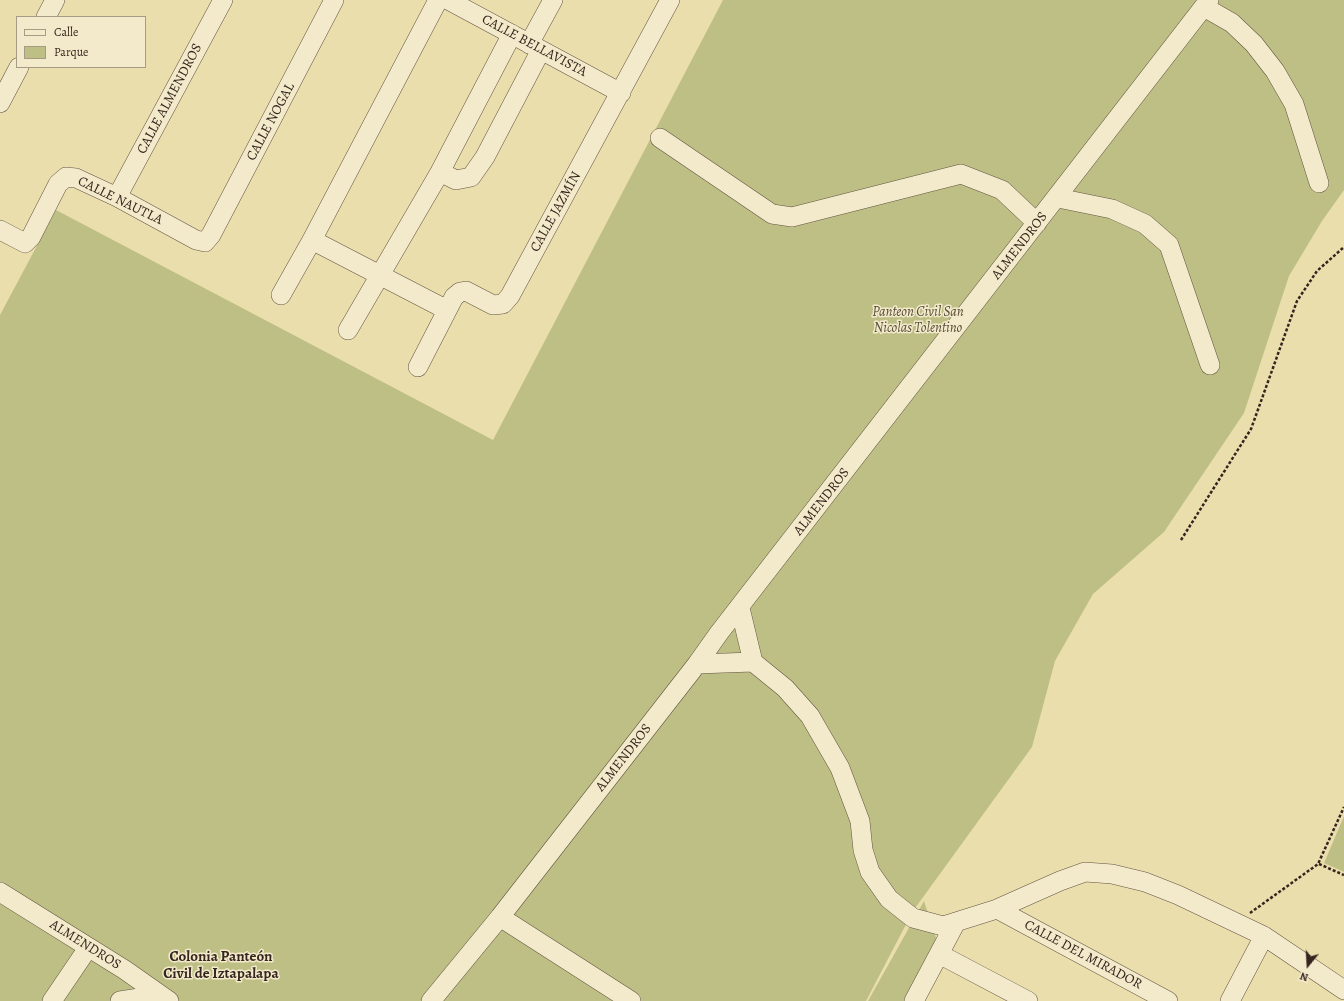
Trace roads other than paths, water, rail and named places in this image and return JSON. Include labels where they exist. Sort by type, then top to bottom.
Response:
[{"type":"street","points":[[47,16],[55,0]]},
{"type":"street","name":"CALLE ALMENDROS","points":[[118,197],[223,0]]},
{"type":"street","name":"CALLE NOGAL","points":[[205,242],[211,235],[334,0]]},
{"type":"street","points":[[281,295],[312,240],[438,0]]},
{"type":"street","name":"CALLE BELLAVISTA","points":[[448,0],[621,93]]},
{"type":"street","points":[[440,172],[456,180],[471,177],[485,157],[535,47],[553,0]]},
{"type":"street","name":"CALLE JAZMÍN","points":[[418,367],[454,297],[460,292],[466,292],[493,305],[503,304],[510,296],[670,0]]},
{"type":"street","points":[[1206,4],[1232,23],[1254,44],[1275,71],[1294,104],[1319,183]]},
{"type":"street","name":"ALMENDROS","points":[[431,1001],[500,917],[697,664],[1037,223],[1058,198],[1206,4]]},
{"type":"street","points":[[348,330],[440,172],[512,34]]},
{"type":"street","points":[[0,103],[18,68]]},
{"type":"street","points":[[660,138],[772,214],[792,217],[961,174],[1002,190],[1037,223]]},
{"type":"street","name":"CALLE NAUTLA","points":[[0,230],[25,243],[30,237],[58,184],[66,177],[76,178],[118,197],[196,240],[205,242]]},
{"type":"street","points":[[1058,198],[1112,209],[1145,224],[1169,245],[1210,365]]},
{"type":"street","points":[[312,240],[447,310]]},
{"type":"street","points":[[740,608],[753,662],[784,688],[810,716],[840,768],[860,821],[863,850],[870,872],[888,899],[913,918],[943,926],[997,909],[1060,881],[1085,872],[1112,874],[1145,882],[1264,936],[1344,990]]},
{"type":"street","points":[[697,664],[753,662]]},
{"type":"street","name":"ALMENDROS","points":[[0,892],[125,970],[164,998]]},
{"type":"street","name":"CALLE DEL MIRADOR","points":[[997,909],[1168,1001]]},
{"type":"street","points":[[500,917],[631,1001]]},
{"type":"street","points":[[914,1001],[956,922]]},
{"type":"street","points":[[1230,1001],[1264,936]]},
{"type":"street","points":[[52,1001],[88,948]]},
{"type":"street","points":[[939,954],[1028,1001]]},
{"type":"street","points":[[120,1001],[164,998]]},
{"type":"district","name":"Colonia Panteón Civil de Iztapalapa","points":[[221,966]]},
{"type":"park label","name":"Panteon Civil San Nicolas Tolentino","points":[[918,322]]}]
